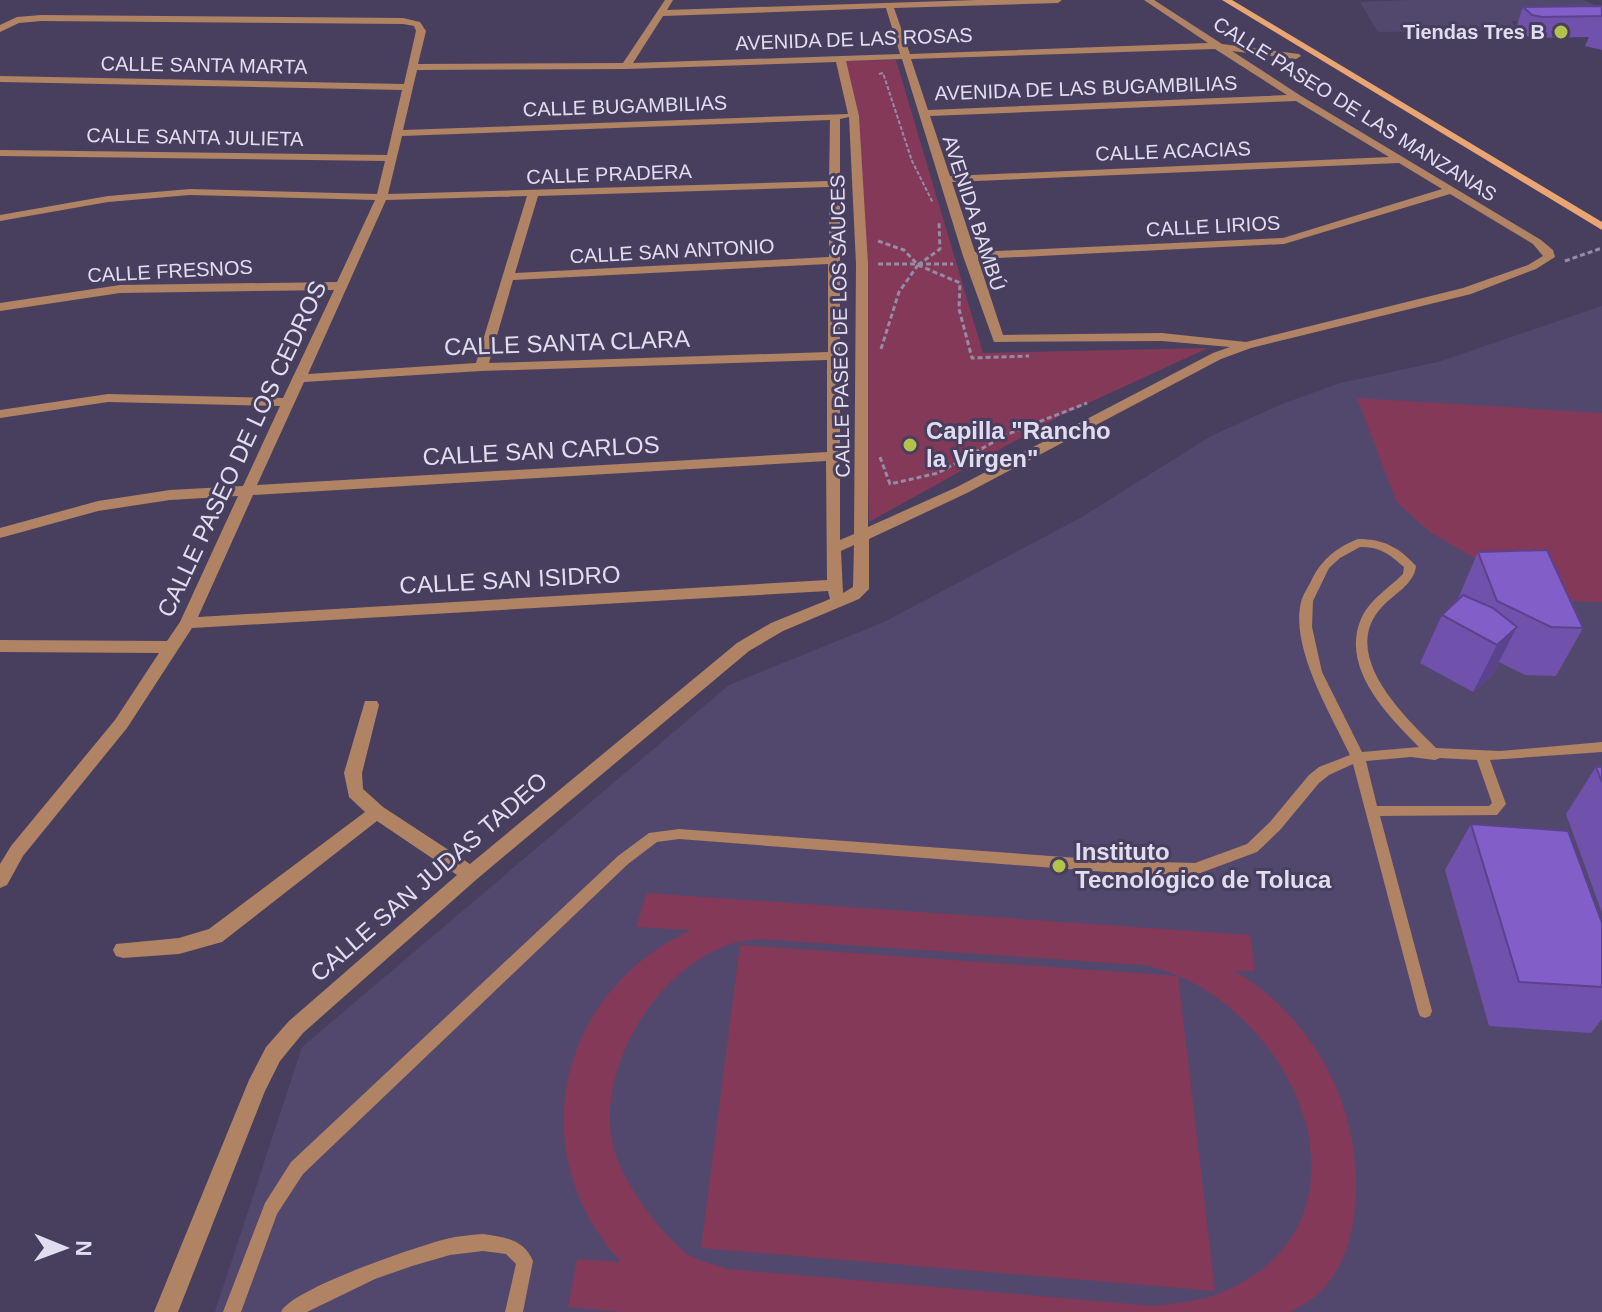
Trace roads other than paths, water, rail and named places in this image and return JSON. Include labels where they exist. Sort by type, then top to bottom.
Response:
[{"type":"main road","points":[[1226,0],[1602,215]]},
{"type":"main road","points":[[1241,0],[1602,227]]},
{"type":"street","points":[[626,66],[669,0]]},
{"type":"street","points":[[663,13],[1058,0]]},
{"type":"street","name":"CALLE PASEO DE LAS MANZANAS","points":[[1148,0],[1298,98],[1545,247],[1549,257],[1544,262],[1467,291],[1247,345]]},
{"type":"street","name":"AVENIDA BAMBÚ","points":[[889,5],[998,339],[1162,337],[1247,345]]},
{"type":"street","name":"CALLE PASEO DE LOS CEDROS","points":[[0,29],[10,23],[70,18],[417,24],[420,42],[382,197],[187,623],[121,724],[9,851],[0,880]]},
{"type":"street","name":"AVENIDA DE LAS ROSAS","points":[[414,67],[626,66],[1215,46],[1296,56]]},
{"type":"street","name":"CALLE PASEO DE LOS SAUCES","points":[[840,58],[854,116],[862,264],[864,536],[863,576],[857,594]]},
{"type":"street","name":"CALLE SANTA MARTA","points":[[0,79],[408,87]]},
{"type":"street","name":"AVENIDA DE LAS BUGAMBILIAS","points":[[923,113],[1298,98]]},
{"type":"street","name":"CALLE PASEO DE LOS SAUCES","points":[[835,116],[836,456],[833,549],[836,594]]},
{"type":"street","name":"CALLE BUGAMBILIAS","points":[[396,133],[854,116]]},
{"type":"street","name":"CALLE SANTA JULIETA","points":[[0,153],[390,158]]},
{"type":"street","name":"CALLE ACACIAS","points":[[947,179],[1400,160]]},
{"type":"street","name":"CALLE PRADERA","points":[[0,218],[108,199],[190,192],[382,197],[837,184]]},
{"type":"street","name":"CALLE LIRIOS","points":[[970,260],[1284,241],[1451,190]]},
{"type":"street","points":[[481,367],[533,195]]},
{"type":"street","name":"CALLE SAN ANTONIO","points":[[510,277],[836,260]]},
{"type":"street","name":"CALLE FRESNOS","points":[[0,307],[120,289],[342,286]]},
{"type":"street","points":[[833,549],[962,490],[1175,376],[1247,345]]},
{"type":"street","name":"CALLE SANTA CLARA","points":[[299,378],[481,367],[836,356]]},
{"type":"street","points":[[0,414],[108,398],[288,402]]},
{"type":"street","name":"CALLE SAN CARLOS","points":[[0,533],[123,501],[249,490],[836,456]]},
{"type":"street","name":"CALLE SAN ISIDRO","points":[[187,623],[836,594]]},
{"type":"street","name":"CALLE SAN JUDAS TADEO","points":[[166,1312],[256,1087],[273,1054],[321,1003],[743,647],[836,594],[857,594]]},
{"type":"street","points":[[0,646],[173,647]]},
{"type":"street","points":[[371,705],[353,784],[360,798],[471,874]]},
{"type":"street","points":[[123,950],[179,946],[215,936],[377,812]]},
{"type":"lane","points":[[1425,1011],[1358,757],[1316,672],[1306,627],[1307,601],[1324,566],[1336,555],[1365,542],[1391,550],[1407,561],[1411,571],[1367,620],[1362,643],[1365,658],[1381,696],[1398,719],[1435,755]]},
{"type":"lane","points":[[232,1312],[271,1209],[297,1168],[623,860],[654,837],[679,834],[1120,867],[1195,869],[1252,848],[1275,826],[1314,779],[1324,771],[1358,757],[1411,752],[1482,756],[1602,747]]},
{"type":"lane","points":[[1372,811],[1492,811],[1499,804],[1482,756]]},
{"type":"lane","points":[[290,1312],[355,1276],[397,1261],[442,1249],[501,1244],[517,1249],[525,1261],[514,1312]]},
{"type":"place","name":"Tiendas Tres B","points":[[1561,32]]},
{"type":"place","name":"Capilla \"Rancho la Virgen\"","points":[[910,445]]},
{"type":"place","name":"Instituto Tecnológico de Toluca","points":[[1059,866]]}]
